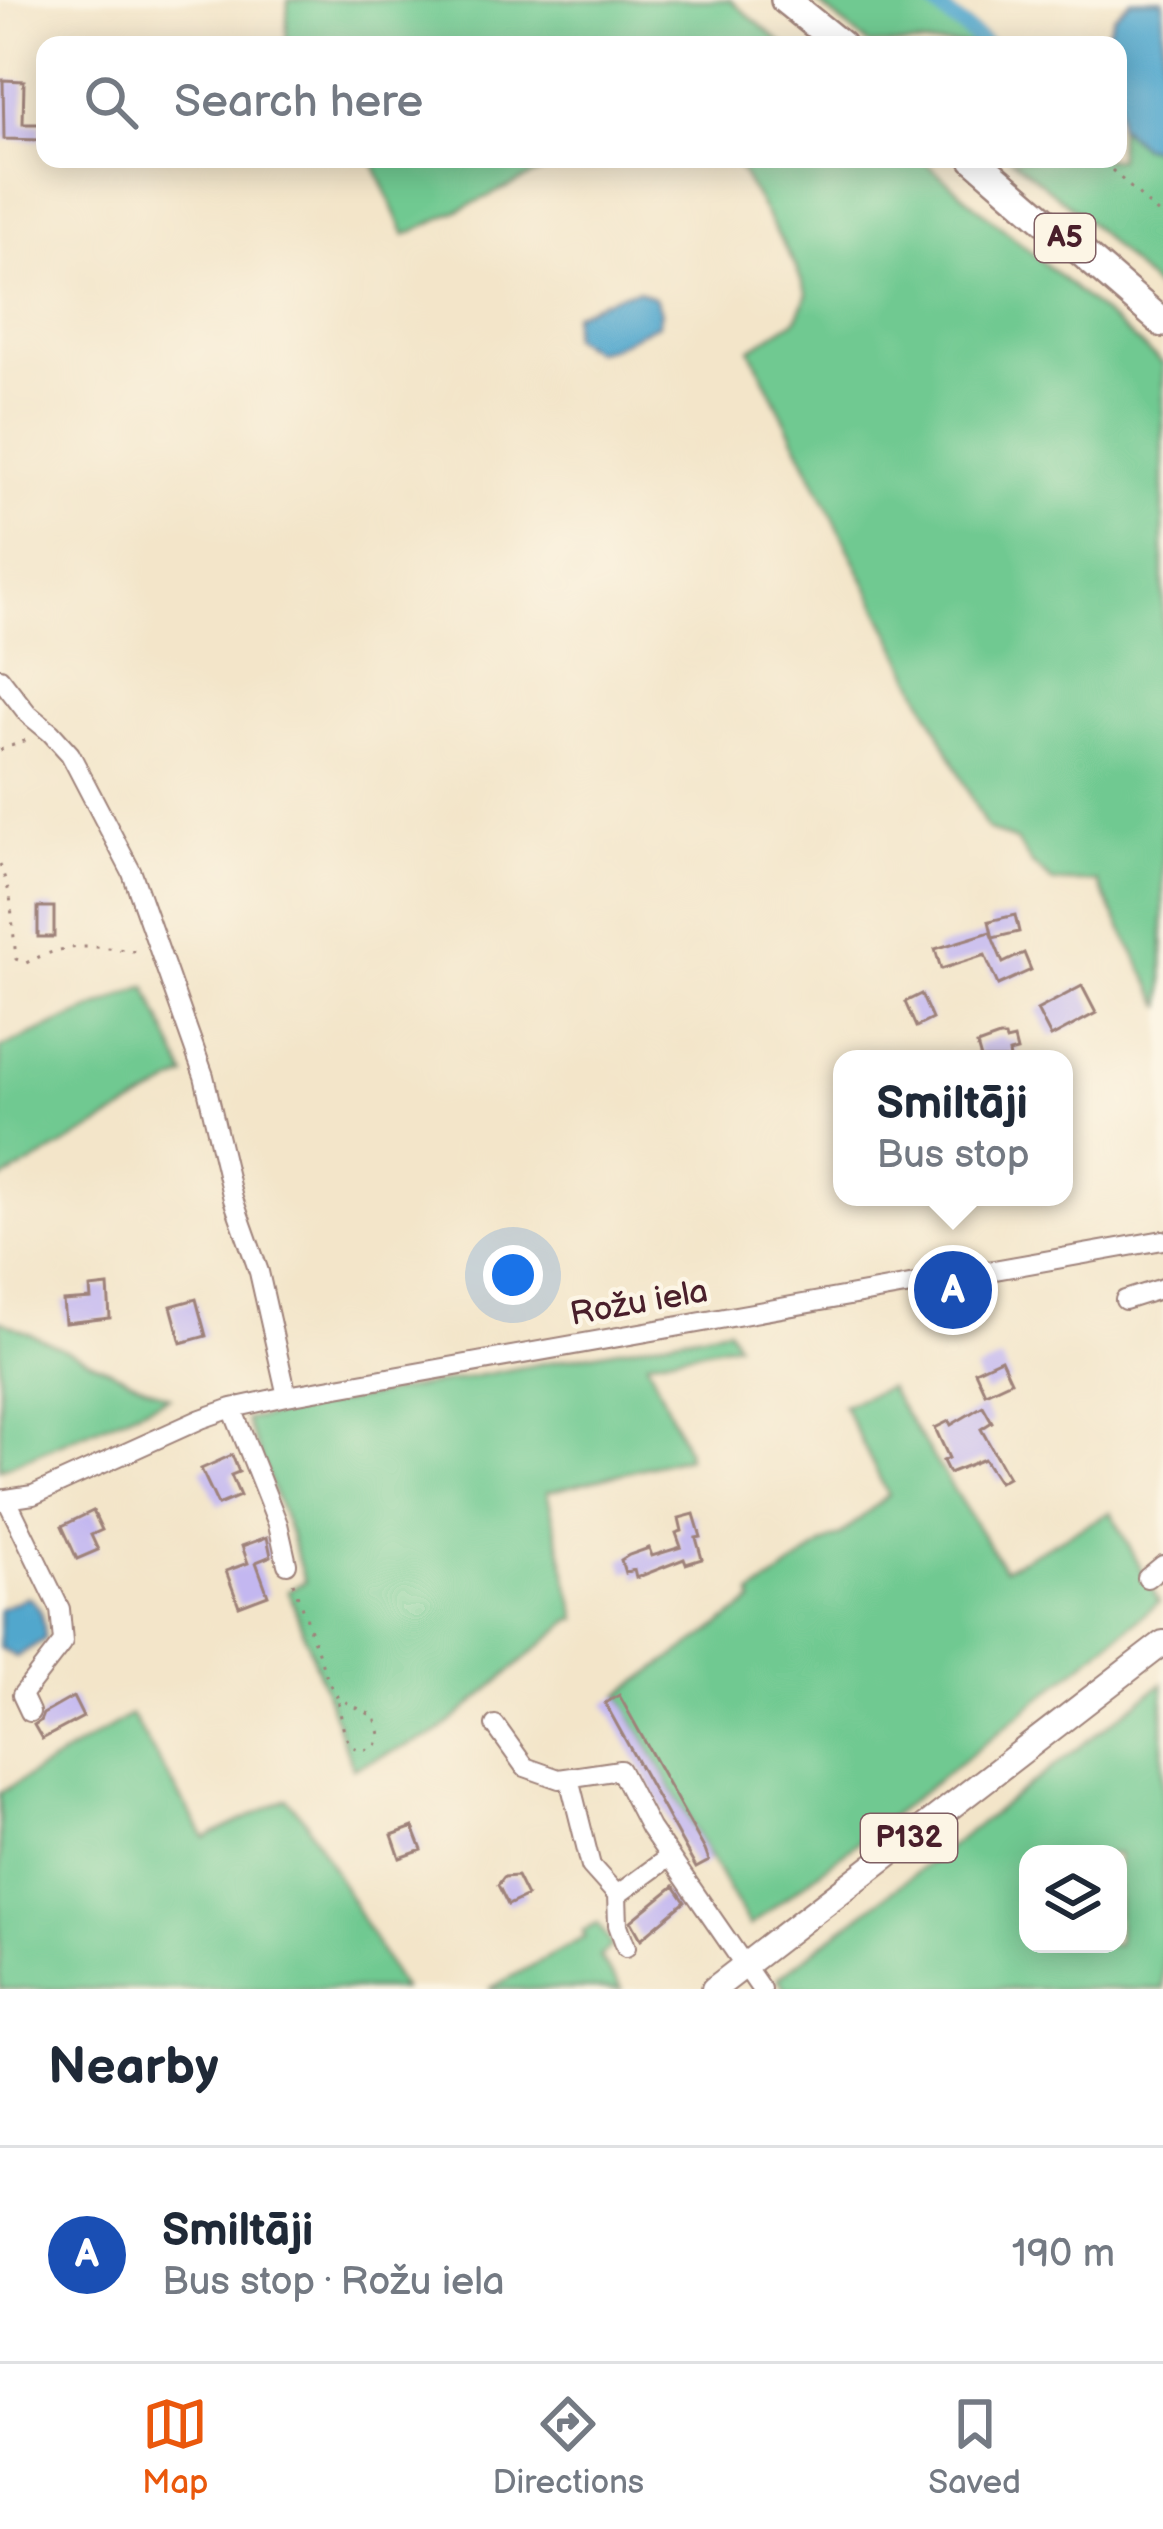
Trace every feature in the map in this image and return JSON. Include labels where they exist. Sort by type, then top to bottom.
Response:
[{"type":"highway","points":[[785,0],[830,36]]},
{"type":"highway","name":"A5","points":[[984,168],[1163,323]]},
{"type":"main road","name":"P132","points":[[714,1989],[1163,1643]]},
{"type":"street","points":[[0,679],[70,754],[132,873],[204,1076],[233,1199],[259,1272],[286,1396]]},
{"type":"street","name":"Rožu iela","points":[[4,1500],[33,1495],[232,1408],[1163,1240]]},
{"type":"street","points":[[1125,1300],[1163,1288]]},
{"type":"street","points":[[232,1408],[278,1524],[287,1564]]},
{"type":"street","points":[[4,1500],[60,1609],[62,1642],[22,1695],[30,1712]]},
{"type":"street","points":[[495,1725],[525,1767],[559,1779],[620,1770],[650,1828],[761,1989]]},
{"type":"street","points":[[569,1778],[591,1866],[617,1895],[618,1925],[626,1948]]},
{"type":"street","points":[[617,1895],[669,1857]]},
{"type":"path","points":[[1112,170],[1163,218]]},
{"type":"path","points":[[0,750],[51,733]]},
{"type":"path","points":[[0,864],[10,896],[16,958],[26,963],[59,948],[94,946],[163,955]]},
{"type":"path","points":[[287,1564],[338,1698],[350,1744],[358,1751],[376,1746],[380,1734],[376,1718],[338,1698]]},
{"type":"green space","points":[[288,0],[730,0],[773,36],[286,36]]},
{"type":"green space","points":[[814,0],[940,0],[986,36],[859,36]]},
{"type":"green space","points":[[1127,133],[1163,149],[1163,296],[1078,212],[1022,168],[1127,168]]},
{"type":"green space","points":[[376,168],[549,168],[405,235]]},
{"type":"green space","points":[[739,168],[932,168],[1163,364],[1163,1008],[1097,882],[1053,882],[1016,841],[987,829],[750,349],[797,319],[807,294]]},
{"type":"green space","points":[[146,986],[186,1076],[0,1181],[0,1048]]},
{"type":"green space","points":[[0,1320],[169,1397],[0,1469]]},
{"type":"green space","points":[[728,1328],[737,1343],[647,1361],[687,1457],[547,1492],[577,1619],[438,1733],[353,1768],[288,1590],[305,1582],[246,1420]]},
{"type":"green space","points":[[888,1387],[1004,1569],[1111,1512],[1159,1602],[749,1926],[619,1695],[753,1602],[752,1595],[841,1535],[888,1495],[843,1405]]},
{"type":"green space","points":[[1163,1683],[1163,1989],[785,1989],[778,1978]]},
{"type":"green space","points":[[131,1715],[205,1838],[287,1799],[305,1820],[402,1989],[0,1989],[0,1793]]},
{"type":"green space","points":[[598,1924],[612,1946],[599,1957],[622,1989],[489,1989],[585,1937],[583,1931]]},
{"type":"water","points":[[1131,0],[1163,0],[1163,149],[1142,147],[1127,133],[1127,36],[1106,36],[1114,16]]},
{"type":"water","points":[[638,290],[655,298],[661,312],[658,324],[594,351],[571,337],[573,314]]},
{"type":"water","points":[[27,1597],[39,1610],[45,1639],[16,1657],[0,1648],[0,1609]]},
{"type":"building","points":[[3,80],[24,81],[23,124],[36,124],[36,140],[4,139]]},
{"type":"building","points":[[38,907],[54,907],[54,937],[38,937]]},
{"type":"building","points":[[1015,915],[1019,932],[993,938],[989,921]]},
{"type":"building","points":[[990,932],[1003,963],[1024,953],[1031,970],[998,985],[985,955],[941,969],[935,949]]},
{"type":"building","points":[[1082,986],[1096,1013],[1051,1037],[1037,1010]]},
{"type":"building","points":[[921,994],[932,1019],[916,1027],[905,1002]]},
{"type":"building","points":[[1005,1037],[1006,1041],[1014,1039],[1017,1050],[978,1050],[977,1045]]},
{"type":"building","points":[[108,1286],[110,1318],[65,1323],[63,1301],[91,1299],[90,1288]]},
{"type":"building","points":[[196,1299],[206,1336],[181,1343],[171,1306]]},
{"type":"building","points":[[1001,1359],[1011,1381],[985,1393],[975,1371]]},
{"type":"building","points":[[983,1406],[992,1422],[981,1429],[1008,1477],[999,1482],[984,1459],[949,1473],[943,1461],[949,1458],[935,1428],[949,1421],[951,1425]]},
{"type":"building","points":[[232,1455],[239,1472],[231,1475],[240,1496],[218,1505],[201,1469]]},
{"type":"building","points":[[93,1511],[102,1530],[91,1535],[98,1550],[77,1559],[62,1526]]},
{"type":"building","points":[[694,1514],[702,1559],[686,1564],[684,1559],[636,1578],[634,1570],[625,1573],[621,1560],[629,1555],[649,1548],[652,1556],[681,1547],[676,1533],[682,1531],[679,1518]]},
{"type":"building","points":[[267,1537],[271,1556],[256,1562],[268,1595],[239,1606],[226,1571],[248,1563],[242,1546]]},
{"type":"building","points":[[619,1695],[705,1850],[709,1861],[696,1868],[605,1703]]},
{"type":"building","points":[[73,1697],[83,1717],[42,1739],[34,1725],[43,1714]]},
{"type":"building","points":[[413,1827],[422,1850],[400,1858],[392,1835]]},
{"type":"building","points":[[517,1876],[527,1896],[508,1905],[498,1885],[504,1877]]},
{"type":"building","points":[[674,1886],[685,1902],[641,1939],[631,1921]]},
{"type":"waterway","points":[[929,0],[975,36]]},
{"type":"place","name":"Smiltāji","points":[[953,1290]]}]
